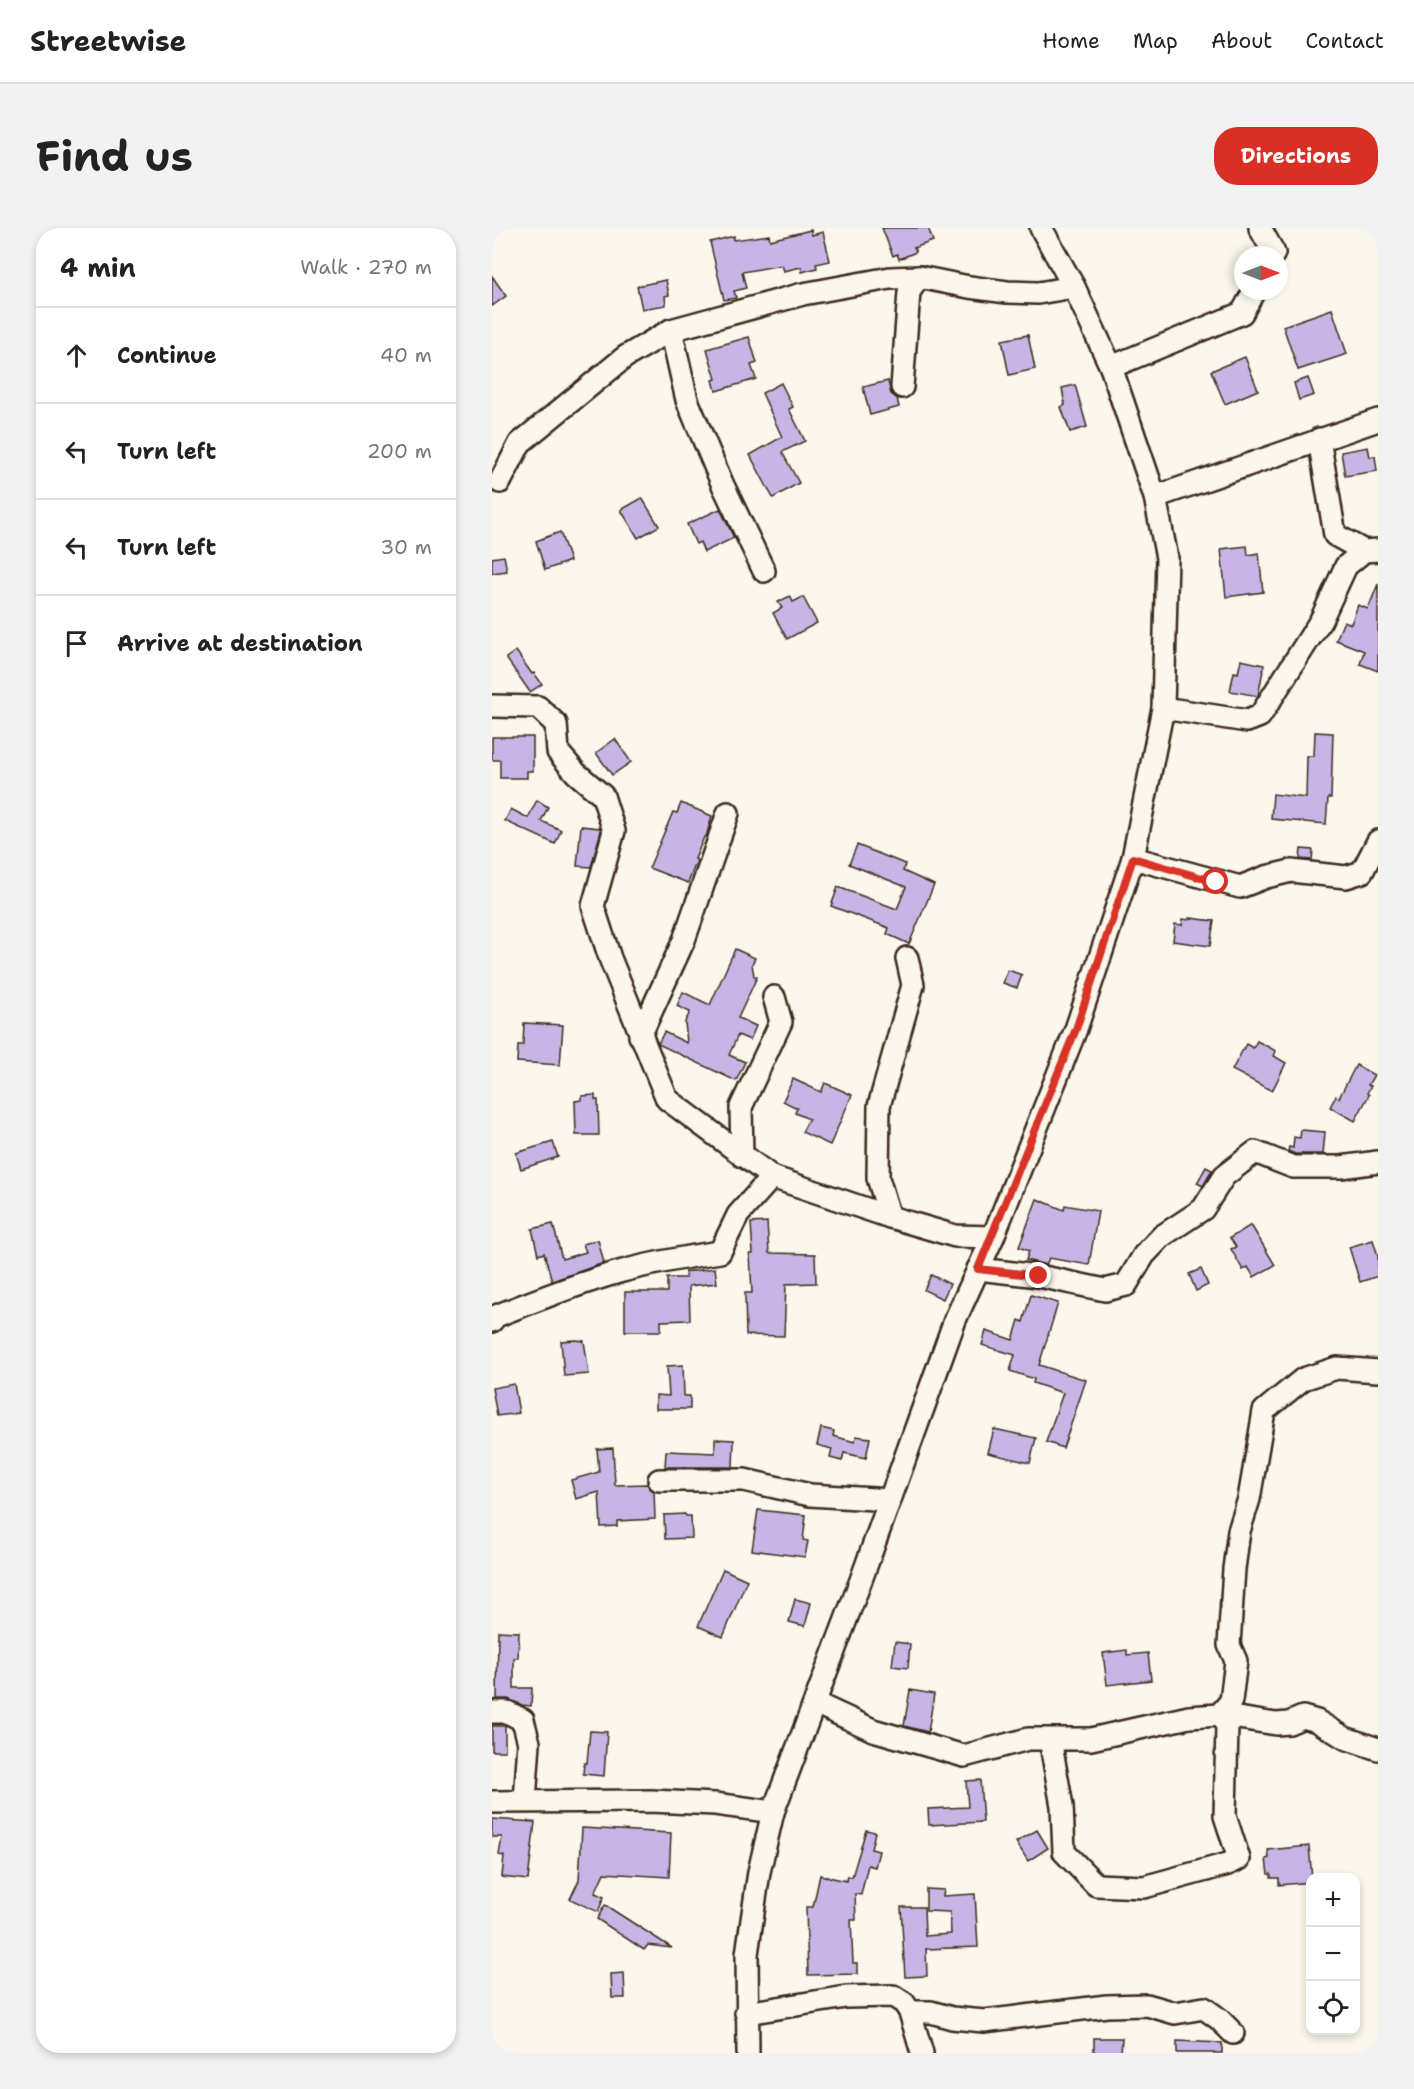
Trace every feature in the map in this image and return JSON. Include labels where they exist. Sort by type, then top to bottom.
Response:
[{"type":"street","points":[[748,2053],[747,1954],[759,1872],[773,1812],[955,1320],[993,1237],[1076,1029],[1133,858],[1164,708],[1167,558],[1155,497],[1111,367],[1074,287],[1041,228]]},
{"type":"street","points":[[1260,228],[1270,246]]},
{"type":"street","points":[[500,482],[520,442],[625,357],[671,330],[802,294],[890,279],[919,276],[969,287],[1007,292],[1038,293],[1074,287]]},
{"type":"street","points":[[902,387],[909,292],[919,276]]},
{"type":"street","points":[[1111,367],[1242,313],[1249,300]]},
{"type":"street","points":[[671,330],[687,400],[722,483],[764,571]]},
{"type":"street","points":[[1155,497],[1378,420]]},
{"type":"street","points":[[1319,439],[1335,535],[1371,550]]},
{"type":"street","points":[[1164,708],[1247,721],[1260,716],[1321,620],[1346,566],[1371,550]]},
{"type":"street","points":[[492,706],[538,707],[556,724],[558,752],[576,773],[603,796],[614,831],[593,906],[610,958],[667,1099],[772,1177],[890,1217],[955,1236],[993,1237]]},
{"type":"street","points":[[640,1036],[684,940],[728,813]]},
{"type":"street","points":[[1133,858],[1240,887],[1291,871],[1346,877],[1362,872],[1378,841]]},
{"type":"street","points":[[890,1217],[878,1178],[879,1106],[913,985],[907,958]]},
{"type":"street","points":[[742,1156],[741,1107],[781,1022],[774,997]]},
{"type":"street","points":[[978,1269],[1039,1276],[1105,1290],[1126,1285],[1144,1255],[1162,1236],[1203,1209],[1224,1176],[1256,1152],[1293,1167],[1341,1167],[1378,1162]]},
{"type":"street","points":[[492,1322],[496,1316],[552,1294],[619,1272],[720,1252],[738,1215],[772,1177]]},
{"type":"street","points":[[1219,1715],[1231,1701],[1236,1661],[1229,1645],[1234,1569],[1239,1531],[1249,1498],[1264,1411],[1303,1379],[1337,1368],[1378,1371]]},
{"type":"street","points":[[659,1480],[744,1480],[810,1495],[890,1500]]},
{"type":"street","points":[[815,1703],[873,1730],[964,1756],[1028,1738],[1091,1739],[1189,1717],[1219,1715],[1276,1724],[1289,1723],[1303,1717],[1317,1720],[1345,1737],[1378,1749]]},
{"type":"street","points":[[492,1712],[507,1712],[523,1720],[529,1743],[525,1801]]},
{"type":"street","points":[[1050,1739],[1062,1806],[1064,1852],[1096,1885],[1144,1887],[1239,1859],[1225,1816],[1227,1725],[1219,1715]]},
{"type":"street","points":[[492,1802],[651,1801],[715,1804],[773,1812]]},
{"type":"street","points":[[746,2013],[846,1997],[893,1996],[904,2003],[910,2012],[922,2053]]},
{"type":"street","points":[[910,2012],[931,2012],[952,2018],[984,2021],[1107,2006],[1147,2004],[1175,2013],[1204,2008],[1220,2019],[1233,2033]]},
{"type":"building","points":[[882,228],[928,228],[933,241],[914,248],[916,252],[899,259],[897,254],[893,256]]},
{"type":"building","points":[[811,230],[812,235],[823,232],[830,261],[816,264],[817,268],[802,272],[801,267],[784,271],[782,265],[742,272],[746,288],[734,291],[736,298],[724,300],[710,242],[734,236],[734,240],[769,235],[770,240]]},
{"type":"building","points":[[492,276],[506,296],[492,306]]},
{"type":"building","points":[[666,280],[669,295],[665,296],[666,305],[642,309],[637,286]]},
{"type":"building","points":[[1332,309],[1347,354],[1298,370],[1283,326]]},
{"type":"building","points":[[1028,335],[1035,369],[1009,375],[1002,340]]},
{"type":"building","points":[[749,337],[757,363],[751,365],[756,379],[716,391],[713,380],[716,379],[707,349]]},
{"type":"building","points":[[1245,357],[1258,390],[1225,404],[1211,371]]},
{"type":"building","points":[[1308,378],[1314,395],[1299,400],[1294,383]]},
{"type":"building","points":[[888,381],[891,394],[897,398],[899,407],[870,415],[863,387]]},
{"type":"building","points":[[781,383],[793,407],[789,409],[805,441],[782,452],[799,483],[773,498],[750,455],[782,437],[762,393]]},
{"type":"building","points":[[1075,385],[1087,427],[1070,432],[1061,407],[1065,405],[1062,388]]},
{"type":"building","points":[[1368,447],[1370,457],[1375,456],[1377,471],[1345,476],[1341,452]]},
{"type":"building","points":[[642,498],[659,526],[638,538],[621,510]]},
{"type":"building","points":[[720,509],[734,538],[704,552],[700,542],[696,544],[687,524]]},
{"type":"building","points":[[560,532],[570,561],[545,570],[536,541]]},
{"type":"building","points":[[1247,546],[1248,555],[1259,553],[1263,592],[1226,597],[1221,549]]},
{"type":"building","points":[[504,556],[507,571],[492,573],[492,558]]},
{"type":"building","points":[[1378,584],[1378,671],[1360,664],[1364,651],[1336,640],[1344,621],[1351,624],[1358,605],[1368,609]]},
{"type":"building","points":[[790,596],[793,602],[803,597],[817,623],[787,639],[773,613],[782,608],[778,602]]},
{"type":"building","points":[[516,651],[542,684],[530,692],[506,658]]},
{"type":"building","points":[[1241,660],[1264,665],[1258,696],[1230,691],[1234,672],[1238,673]]},
{"type":"building","points":[[1315,732],[1333,733],[1331,798],[1328,798],[1326,824],[1271,819],[1273,794],[1306,798],[1307,756],[1314,756]]},
{"type":"building","points":[[492,737],[533,737],[533,771],[527,771],[527,778],[500,778],[500,760],[492,760]]},
{"type":"building","points":[[615,739],[631,762],[612,775],[596,753]]},
{"type":"building","points":[[537,800],[548,807],[541,821],[561,830],[555,844],[505,821],[511,809],[528,818]]},
{"type":"building","points":[[681,803],[712,816],[688,883],[649,868],[673,812],[677,813]]},
{"type":"building","points":[[581,826],[600,828],[601,831],[591,867],[577,866]]},
{"type":"building","points":[[857,845],[905,864],[903,871],[934,885],[909,944],[887,934],[889,928],[831,906],[838,887],[897,909],[906,887],[849,864]]},
{"type":"building","points":[[1301,849],[1313,850],[1312,860],[1300,859]]},
{"type":"building","points":[[1190,918],[1214,921],[1210,946],[1173,941],[1175,924],[1182,925],[1183,919],[1189,920]]},
{"type":"building","points":[[735,949],[755,958],[752,964],[754,976],[757,977],[738,1018],[756,1026],[750,1040],[738,1035],[729,1055],[745,1062],[736,1081],[658,1044],[664,1032],[687,1043],[685,1022],[690,1012],[677,1006],[683,992],[710,1005]]},
{"type":"building","points":[[1008,970],[1022,975],[1017,988],[1003,983]]},
{"type":"building","points":[[524,1023],[563,1025],[560,1065],[517,1062],[518,1045],[523,1045]]},
{"type":"building","points":[[1257,1041],[1276,1051],[1274,1056],[1286,1063],[1272,1091],[1232,1070],[1246,1044],[1253,1048]]},
{"type":"building","points":[[1356,1065],[1374,1075],[1368,1085],[1371,1086],[1367,1093],[1369,1095],[1355,1121],[1330,1107],[1336,1096],[1339,1098]]},
{"type":"building","points":[[793,1079],[821,1092],[825,1083],[852,1095],[830,1145],[802,1132],[809,1119],[795,1113],[797,1108],[783,1101]]},
{"type":"building","points":[[595,1095],[595,1100],[598,1100],[599,1135],[576,1135],[575,1101],[582,1100],[582,1096]]},
{"type":"building","points":[[1301,1130],[1325,1132],[1323,1154],[1295,1154],[1288,1151],[1289,1147],[1293,1148],[1294,1137],[1300,1138]]},
{"type":"building","points":[[553,1142],[558,1157],[521,1169],[516,1153]]},
{"type":"building","points":[[1206,1167],[1212,1170],[1203,1186],[1197,1183]]},
{"type":"building","points":[[1037,1199],[1064,1210],[1065,1205],[1098,1211],[1089,1265],[1049,1258],[1046,1265],[1026,1260],[1029,1251],[1019,1247]]},
{"type":"building","points":[[767,1222],[769,1253],[815,1254],[816,1283],[786,1284],[784,1336],[746,1335],[745,1293],[752,1293],[751,1223]]},
{"type":"building","points":[[553,1224],[562,1259],[586,1252],[583,1244],[598,1240],[604,1263],[552,1281],[544,1253],[538,1255],[532,1229]]},
{"type":"building","points":[[1251,1225],[1275,1265],[1254,1277],[1248,1267],[1243,1270],[1231,1249],[1236,1247],[1230,1238]]},
{"type":"building","points":[[1373,1240],[1378,1256],[1378,1276],[1360,1282],[1349,1247]]},
{"type":"building","points":[[715,1268],[717,1283],[689,1286],[690,1320],[661,1321],[661,1331],[625,1331],[625,1292],[667,1292],[667,1278],[686,1278],[685,1272]]},
{"type":"building","points":[[1201,1269],[1208,1285],[1196,1291],[1189,1274]]},
{"type":"building","points":[[931,1275],[950,1284],[943,1299],[924,1290]]},
{"type":"building","points":[[1031,1295],[1058,1303],[1039,1365],[1086,1380],[1063,1448],[1046,1442],[1063,1393],[1033,1383],[1034,1379],[1010,1371],[1015,1355],[982,1345],[986,1331],[1013,1340],[1019,1320],[1023,1322]]},
{"type":"building","points":[[561,1341],[584,1341],[589,1374],[564,1376]]},
{"type":"building","points":[[683,1365],[684,1396],[690,1396],[690,1409],[656,1409],[656,1395],[669,1396],[667,1366]]},
{"type":"building","points":[[514,1384],[519,1413],[497,1416],[492,1388]]},
{"type":"building","points":[[821,1428],[834,1431],[833,1436],[855,1442],[856,1436],[870,1438],[866,1458],[844,1453],[842,1461],[830,1458],[832,1449],[817,1445]]},
{"type":"building","points":[[994,1429],[1036,1438],[1030,1463],[988,1453]]},
{"type":"building","points":[[715,1439],[734,1440],[733,1467],[665,1467],[666,1451],[715,1453]]},
{"type":"building","points":[[613,1448],[615,1485],[647,1484],[654,1491],[655,1519],[617,1521],[617,1526],[601,1527],[599,1492],[576,1499],[571,1480],[599,1472],[597,1449]]},
{"type":"building","points":[[758,1510],[806,1515],[803,1540],[808,1541],[805,1557],[752,1550]]},
{"type":"building","points":[[664,1515],[691,1516],[692,1538],[665,1539]]},
{"type":"building","points":[[723,1569],[747,1580],[723,1637],[698,1626]]},
{"type":"building","points":[[795,1599],[811,1603],[805,1626],[789,1622]]},
{"type":"building","points":[[498,1631],[519,1632],[518,1658],[514,1658],[514,1688],[532,1688],[531,1706],[508,1699],[497,1699]]},
{"type":"building","points":[[895,1642],[910,1644],[908,1668],[892,1666]]},
{"type":"building","points":[[1127,1650],[1127,1655],[1148,1653],[1151,1680],[1107,1685],[1103,1653]]},
{"type":"building","points":[[910,1690],[934,1694],[928,1732],[904,1726]]},
{"type":"building","points":[[492,1726],[505,1726],[505,1751],[492,1751]]},
{"type":"building","points":[[590,1731],[607,1732],[604,1776],[583,1774],[584,1763],[587,1763]]},
{"type":"building","points":[[980,1780],[983,1822],[929,1825],[928,1809],[968,1807],[966,1781]]},
{"type":"building","points":[[492,1819],[535,1822],[528,1880],[502,1877],[504,1856],[499,1855],[502,1837],[492,1837]]},
{"type":"building","points":[[582,1828],[671,1833],[669,1877],[604,1873],[595,1893],[604,1897],[598,1912],[570,1899],[579,1880]]},
{"type":"building","points":[[866,1830],[875,1832],[871,1849],[879,1851],[875,1867],[868,1865],[861,1895],[855,1894],[856,1920],[851,1920],[853,1963],[857,1963],[857,1974],[808,1975],[806,1907],[813,1907],[820,1875],[846,1881],[847,1876],[852,1877]]},
{"type":"building","points":[[1037,1830],[1048,1848],[1028,1861],[1016,1842]]},
{"type":"building","points":[[1309,1846],[1312,1873],[1306,1873],[1306,1882],[1279,1885],[1279,1878],[1271,1878],[1271,1874],[1268,1874],[1266,1859],[1269,1858],[1268,1850]]},
{"type":"building","points":[[926,1889],[944,1890],[943,1896],[975,1894],[978,1947],[926,1949],[927,1976],[905,1977],[901,1907],[924,1907],[925,1936],[951,1934],[950,1912],[926,1911]]},
{"type":"building","points":[[605,1905],[672,1948],[648,1945],[644,1950],[597,1919]]},
{"type":"building","points":[[624,1973],[625,1998],[612,1998],[611,1974]]},
{"type":"building","points":[[1094,2038],[1122,2038],[1121,2053],[1094,2053]]},
{"type":"building","points":[[1177,2041],[1222,2043],[1222,2053],[1177,2053]]},
{"type":"route","points":[[1039,1276],[978,1269],[1076,1029],[1133,858],[1216,882]]}]
